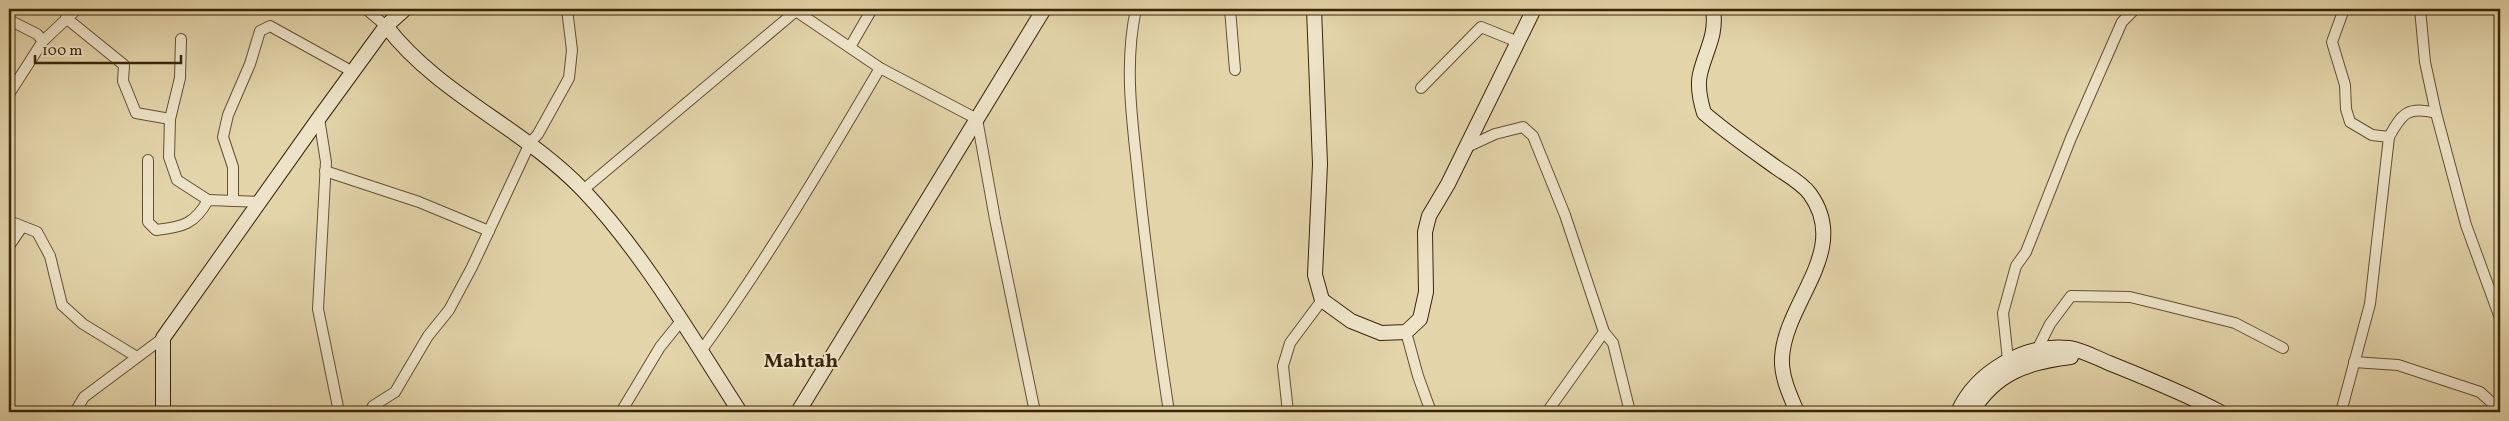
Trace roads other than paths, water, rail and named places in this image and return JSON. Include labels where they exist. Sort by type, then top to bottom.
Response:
[{"type":"street","points":[[9,94],[43,41],[77,9]]},
{"type":"street","points":[[366,9],[386,26],[402,48],[505,128],[530,143],[583,190],[625,240],[740,412]]},
{"type":"street","points":[[75,412],[84,397],[163,338],[318,118],[386,26],[405,9]]},
{"type":"street","points":[[370,412],[373,406],[394,392],[428,336],[449,310],[489,231],[530,143],[538,134],[569,78],[572,50],[567,9]]},
{"type":"street","points":[[850,47],[872,9]]},
{"type":"street","points":[[798,412],[1044,9]]},
{"type":"street","points":[[1136,9],[1130,36],[1130,98],[1143,227],[1169,412]]},
{"type":"street","points":[[1230,9],[1235,70]]},
{"type":"street","points":[[1314,9],[1320,164],[1315,275],[1322,300],[1350,321],[1381,333],[1406,332],[1420,319],[1426,292],[1424,232],[1429,216],[1467,147],[1534,9]]},
{"type":"street","points":[[1713,9],[1715,23],[1710,49],[1700,74],[1699,94],[1704,113],[1809,193],[1822,218],[1824,243],[1814,275],[1788,327],[1782,358],[1786,386],[1797,412]]},
{"type":"street","points":[[2008,360],[2003,313],[2016,266],[2026,252],[2071,138],[2122,22],[2135,9]]},
{"type":"street","points":[[2344,9],[2332,42],[2345,85],[2346,109],[2350,122],[2372,135],[2389,138]]},
{"type":"street","points":[[2420,9],[2425,62],[2436,113],[2466,225],[2500,318]]},
{"type":"street","points":[[583,190],[794,10],[880,68],[977,119]]},
{"type":"street","points":[[66,18],[124,64],[123,81],[136,113],[170,119]]},
{"type":"street","points":[[9,20],[37,34],[43,41]]},
{"type":"street","points":[[234,201],[233,167],[223,137],[228,115],[250,64],[260,31],[270,26],[353,72]]},
{"type":"street","points":[[1421,88],[1481,27],[1518,42]]},
{"type":"street","points":[[181,39],[180,78],[170,119],[169,157],[177,180],[208,200],[260,202]]},
{"type":"street","points":[[701,351],[747,287],[800,205],[880,68]]},
{"type":"street","points":[[2341,412],[2370,304],[2389,138],[2399,117],[2418,109],[2436,113]]},
{"type":"street","points":[[318,118],[326,162],[318,309],[339,412]]},
{"type":"street","points":[[977,119],[995,219],[1035,412]]},
{"type":"street","points":[[1467,147],[1495,134],[1523,127],[1533,136],[1565,215],[1604,332],[1613,343],[1630,412]]},
{"type":"street","points":[[148,160],[148,222],[156,230],[188,223],[200,215],[208,200]]},
{"type":"street","points":[[325,171],[419,202],[489,231]]},
{"type":"street","points":[[9,221],[38,232],[50,256],[62,305],[82,324],[138,357]]},
{"type":"street","points":[[9,246],[22,227]]},
{"type":"street","points":[[2037,350],[2050,324],[2071,296],[2093,295],[2130,297],[2235,323],[2283,348]]},
{"type":"street","points":[[1288,412],[1283,366],[1290,343],[1322,300]]},
{"type":"street","points":[[622,412],[660,347],[681,322]]},
{"type":"street","points":[[1406,332],[1418,376],[1432,412]]},
{"type":"street","points":[[1546,412],[1604,332]]},
{"type":"street","points":[[163,338],[163,412]]},
{"type":"street","points":[[1958,412],[1962,402],[1982,378],[2008,360],[2037,350],[2070,348],[2193,398],[2220,412]]},
{"type":"street","points":[[1972,412],[1981,398],[2011,373],[2028,364],[2072,357],[2097,358]]},
{"type":"street","points":[[2354,362],[2398,365],[2480,392],[2500,410]]},
{"type":"district","name":"Mahtah","points":[[801,362]]}]
